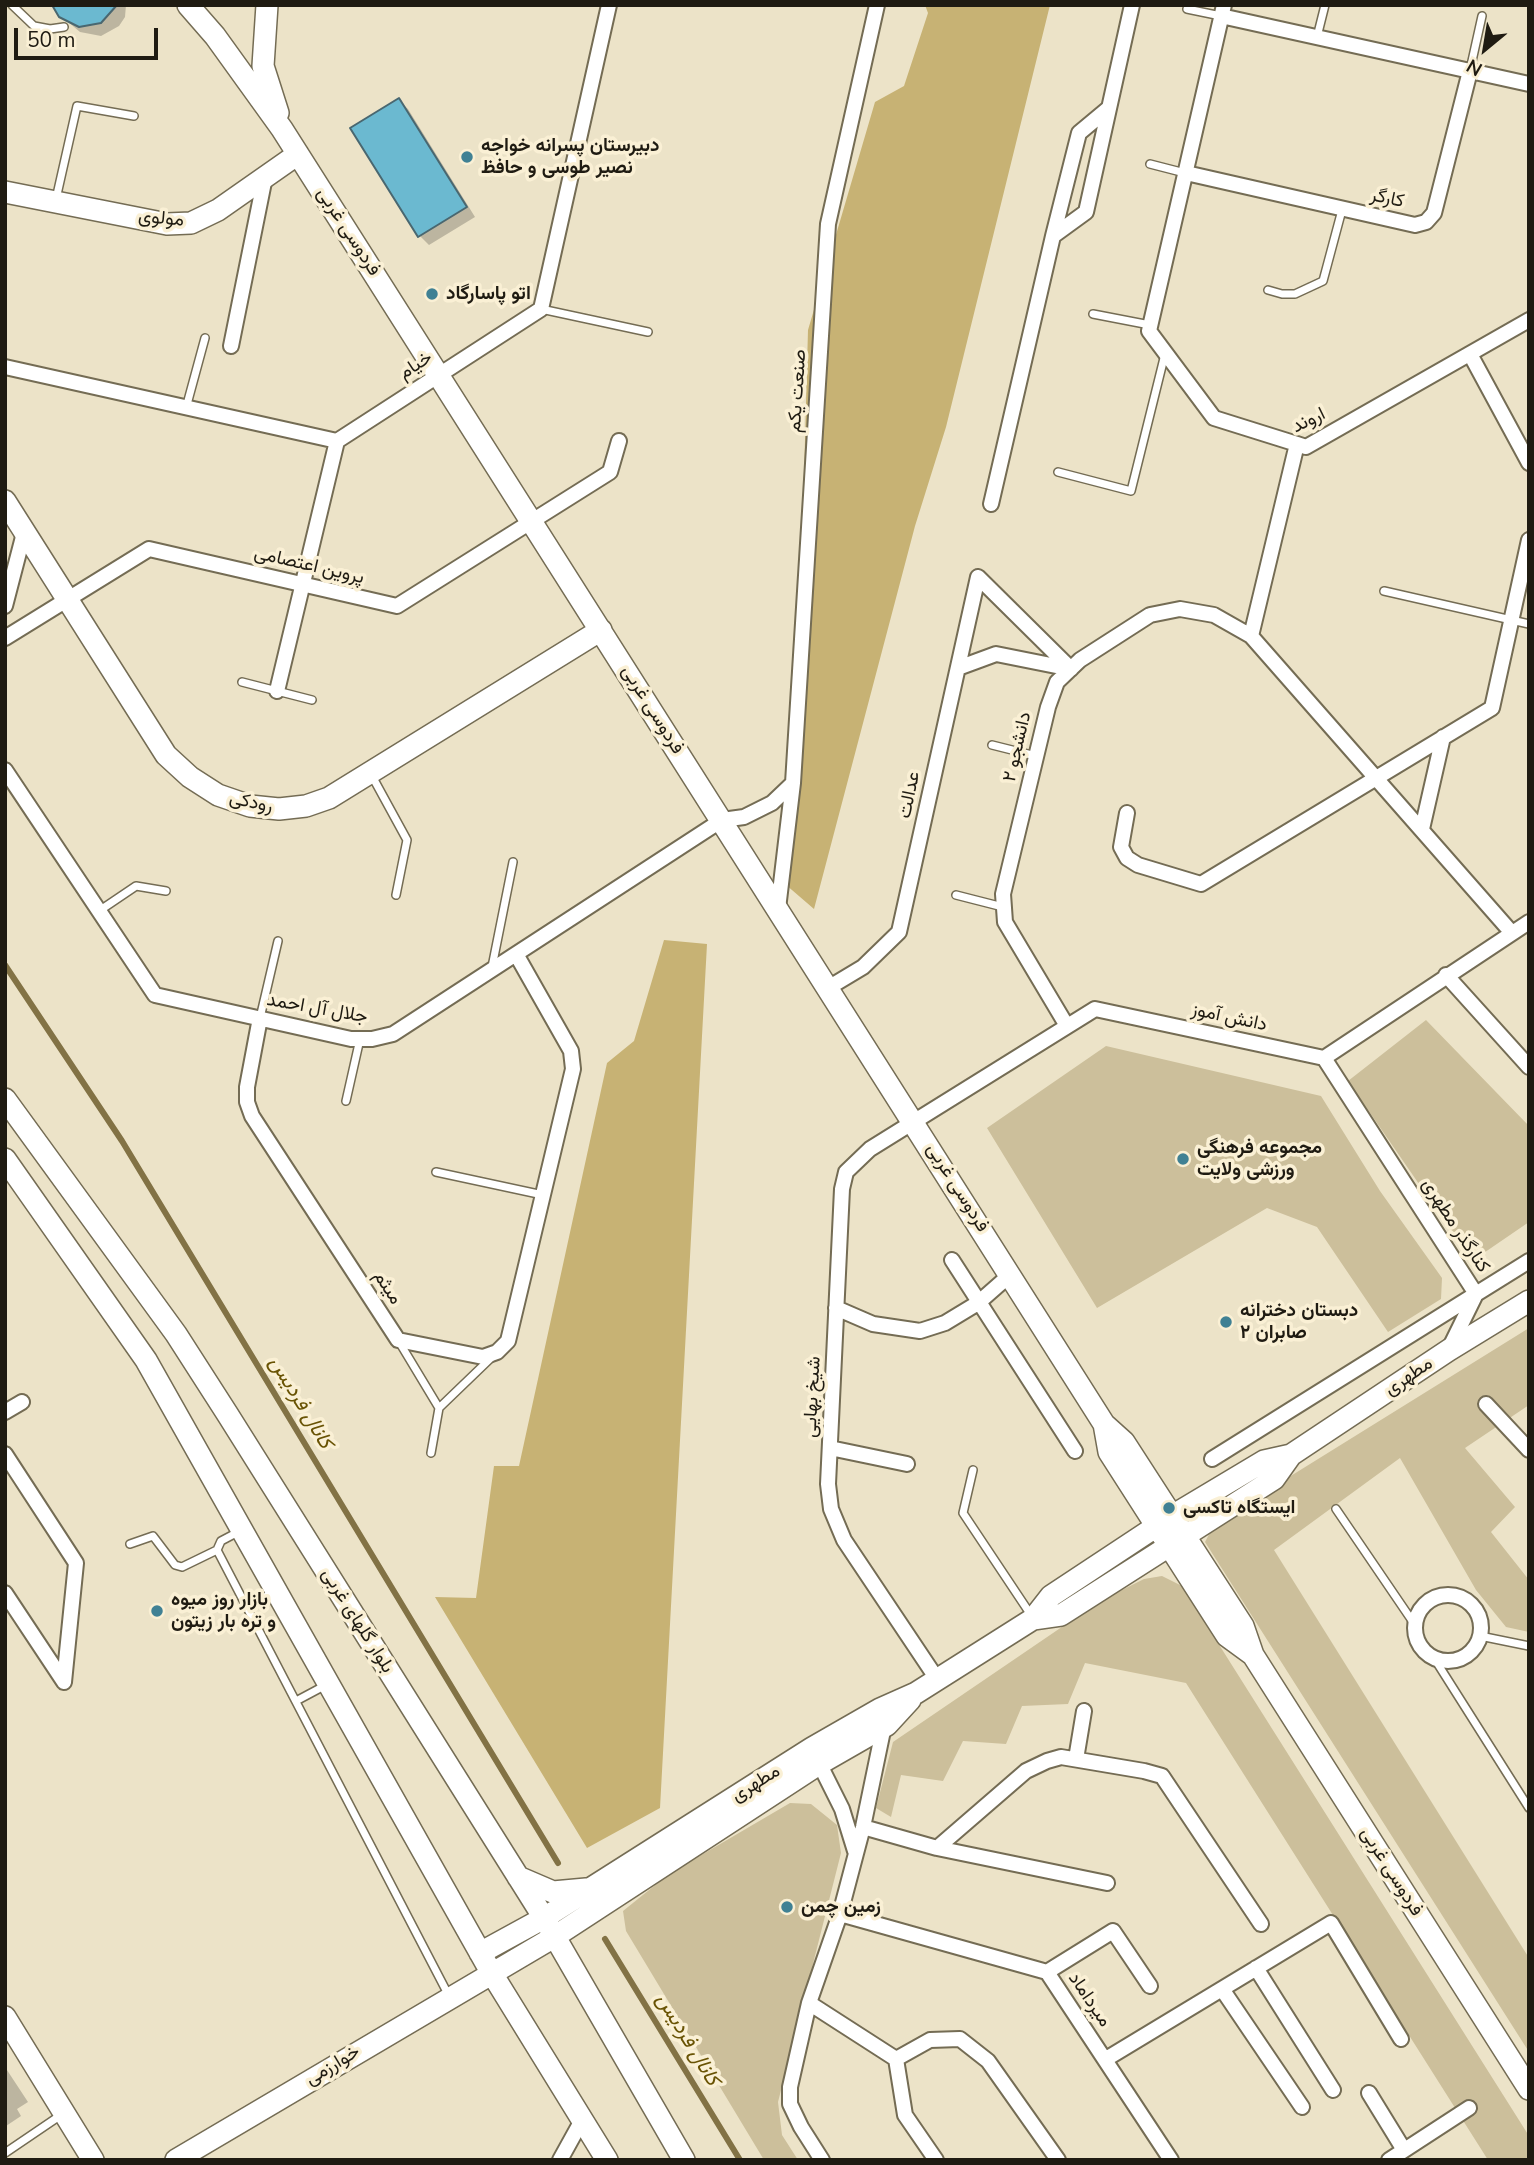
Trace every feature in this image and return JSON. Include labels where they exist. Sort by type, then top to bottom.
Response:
[{"type":"main road","name":"فردوسی غربی","points":[[188,5],[215,36],[282,129],[1104,1424],[1124,1442],[1177,1540],[1243,1626],[1253,1655],[1529,2089]]},
{"type":"main road","points":[[267,5],[263,66],[282,129]]},
{"type":"main road","name":"مولوی","points":[[5,192],[167,224],[191,223],[218,210],[298,154]]},
{"type":"main road","name":"رودکی","points":[[5,501],[166,755],[190,777],[218,795],[250,806],[279,809],[306,806],[329,798],[601,630]]},
{"type":"main road","name":"بلوار گلهای غربی","points":[[5,1099],[176,1334],[518,1877],[684,2160]]},
{"type":"main road","points":[[5,1159],[146,1360],[491,1972],[581,2122],[607,2160]]},
{"type":"main road","name":"مطهری","points":[[481,1952],[549,1928],[592,1888],[883,1717],[937,1679],[1033,1619],[1051,1596],[1165,1521],[1264,1461],[1291,1455],[1449,1350],[1529,1301]]},
{"type":"main road","name":"مطهری","points":[[1033,1619],[1061,1615],[1274,1479],[1291,1455]]},
{"type":"main road","points":[[549,1928],[816,1756]]},
{"type":"main road","points":[[518,1877],[553,1892],[592,1888]]},
{"type":"main road","name":"خوارزمی","points":[[176,2160],[491,1972],[549,1928]]},
{"type":"main road","points":[[5,2017],[93,2160]]},
{"type":"street","points":[[541,309],[609,5]]},
{"type":"street","name":"صنعت یکم","points":[[778,909],[793,783],[828,225],[877,5]]},
{"type":"street","points":[[1053,236],[1086,212],[1132,5]]},
{"type":"street","points":[[1297,444],[1214,418],[1149,331],[1222,10],[1317,37],[1529,84]]},
{"type":"street","name":"کارگر","points":[[1185,173],[1415,225],[1426,222],[1434,213],[1470,71]]},
{"type":"street","points":[[991,504],[1079,133],[1109,108]]},
{"type":"street","points":[[231,346],[265,177]]},
{"type":"street","name":"خیام","points":[[337,441],[541,309]]},
{"type":"street","name":"اروند","points":[[1251,636],[1297,444],[1306,447],[1529,320]]},
{"type":"street","points":[[1470,354],[1529,463]]},
{"type":"street","points":[[5,367],[337,441],[277,691]]},
{"type":"street","name":"پروین اعتصامی","points":[[68,600],[149,549],[397,606],[610,472],[619,441]]},
{"type":"street","points":[[5,606],[24,533]]},
{"type":"street","points":[[1127,813],[1121,847],[1127,858],[1138,865],[1201,884],[1492,708],[1529,540]]},
{"type":"street","name":"عدالت","points":[[828,988],[863,967],[900,932],[978,577],[1071,669]]},
{"type":"street","points":[[5,638],[68,600]]},
{"type":"street","name":"دانشجو ۲","points":[[1067,1026],[1005,922],[1003,894],[1057,682],[1071,669],[1150,615],[1180,609],[1214,615],[1251,636],[1377,776],[1512,933]]},
{"type":"street","points":[[958,668],[996,654],[1071,669]]},
{"type":"street","points":[[1422,829],[1443,737]]},
{"type":"street","name":"جلال آل احمد","points":[[5,770],[155,995],[360,1038],[393,1034],[722,820]]},
{"type":"street","points":[[722,820],[744,817],[772,803],[793,783]]},
{"type":"street","points":[[1324,1058],[1529,922]]},
{"type":"street","points":[[398,1340],[483,1357],[497,1352],[508,1341],[573,1069],[570,1051],[516,954]]},
{"type":"street","points":[[1446,975],[1529,1068]]},
{"type":"street","name":"دانش آموز","points":[[914,1121],[1095,1009],[1324,1058]]},
{"type":"street","name":"میثم","points":[[260,1018],[247,1087],[251,1116],[398,1340]]},
{"type":"street","name":"کنارگذر مطهری","points":[[1212,1459],[1476,1294],[1324,1058]]},
{"type":"street","name":"شیخ بهایی","points":[[914,1121],[870,1149],[846,1172],[842,1189],[830,1448],[831,1509],[844,1540],[937,1679]]},
{"type":"street","points":[[952,1260],[1075,1451]]},
{"type":"street","points":[[1449,1350],[1476,1294],[1529,1261]]},
{"type":"street","points":[[836,1308],[873,1324],[920,1331],[945,1323],[978,1303],[1011,1274]]},
{"type":"street","points":[[5,1412],[22,1402]]},
{"type":"street","points":[[1486,1404],[1529,1450]]},
{"type":"street","points":[[830,1448],[907,1464]]},
{"type":"street","points":[[5,1454],[76,1563],[64,1682],[5,1593]]},
{"type":"street","points":[[1447,1595],[1469,1603],[1477,1612],[1480,1636],[1477,1645],[1462,1658],[1453,1661],[1434,1658],[1419,1645],[1415,1625],[1425,1604],[1447,1595]]},
{"type":"street","points":[[1076,1759],[1084,1711]]},
{"type":"street","points":[[822,2160],[800,2127],[790,2104],[790,2087],[809,2003],[840,1914],[863,1827],[883,1717]]},
{"type":"street","points":[[816,1756],[846,1817],[856,1852]]},
{"type":"street","points":[[937,1848],[1026,1771],[1061,1757],[1161,1776],[1261,1924]]},
{"type":"street","points":[[863,1827],[937,1848],[1107,1883]]},
{"type":"street","name":"میرداماد","points":[[840,1914],[1047,1972],[1171,2160]]},
{"type":"street","points":[[1106,2059],[1331,1923],[1401,2039]]},
{"type":"street","points":[[1047,1972],[1113,1931],[1150,1986]]},
{"type":"street","points":[[1256,1968],[1333,2090]]},
{"type":"street","points":[[1222,1989],[1302,2107]]},
{"type":"street","points":[[809,2003],[896,2059],[905,2115],[936,2160]]},
{"type":"street","points":[[896,2059],[930,2040],[960,2039],[988,2061],[1058,2160]]},
{"type":"street","points":[[1369,2093],[1404,2150]]},
{"type":"street","points":[[1390,2160],[1469,2108]]},
{"type":"street","points":[[559,2160],[581,2122]]},
{"type":"lane","points":[[12,5],[34,26],[50,29],[64,27]]},
{"type":"lane","points":[[1317,37],[1325,5]]},
{"type":"lane","points":[[1187,9],[1222,10]]},
{"type":"lane","points":[[1470,71],[1482,16]]},
{"type":"lane","points":[[56,202],[78,106],[134,116]]},
{"type":"lane","points":[[1150,164],[1185,173]]},
{"type":"lane","points":[[1268,290],[1295,294],[1323,281],[1342,210]]},
{"type":"lane","points":[[541,309],[648,332]]},
{"type":"lane","points":[[1093,314],[1151,326]]},
{"type":"lane","points":[[186,408],[205,338]]},
{"type":"lane","points":[[1058,472],[1131,491],[1165,353]]},
{"type":"lane","points":[[1384,591],[1529,624]]},
{"type":"lane","points":[[242,682],[312,700]]},
{"type":"lane","points":[[992,745],[1036,756]]},
{"type":"lane","points":[[370,773],[407,840],[396,895]]},
{"type":"lane","points":[[491,970],[513,862]]},
{"type":"lane","points":[[99,911],[136,886],[166,891]]},
{"type":"lane","points":[[957,895],[1004,907]]},
{"type":"lane","points":[[260,1018],[278,941]]},
{"type":"lane","points":[[346,1101],[360,1038]]},
{"type":"lane","points":[[436,1172],[543,1195]]},
{"type":"lane","points":[[398,1340],[439,1408]]},
{"type":"lane","points":[[431,1453],[439,1408],[497,1352]]},
{"type":"lane","points":[[973,1470],[963,1513],[1033,1619]]},
{"type":"lane","points":[[1336,1509],[1415,1625]]},
{"type":"lane","points":[[130,1544],[153,1536],[159,1539],[176,1565],[182,1567],[217,1550],[221,1541],[243,1529]]},
{"type":"lane","points":[[217,1550],[450,1997]]},
{"type":"lane","points":[[246,1607],[278,1590]]},
{"type":"lane","points":[[1480,1636],[1529,1646]]},
{"type":"lane","points":[[1434,1658],[1529,1808]]},
{"type":"lane","points":[[296,1701],[330,1684]]},
{"type":"lane","points":[[5,2153],[64,2113]]},
{"type":"shaded area","points":[[925,5],[1050,5],[946,427],[915,526],[814,909],[785,884],[802,549],[808,330],[875,102],[904,86],[928,13]]},
{"type":"shaded area","points":[[664,940],[707,944],[660,1808],[587,1848],[435,1597],[476,1598],[494,1466],[519,1466],[607,1063],[634,1041]]},
{"type":"shaded area","points":[[1426,1020],[1529,1126],[1529,1222],[1472,1261],[1348,1081]]},
{"type":"shaded area","name":"مجموعه فرهنگی ورزشی ولایت","points":[[1106,1046],[1321,1096],[1380,1191],[1442,1278],[1441,1299],[1388,1332],[1317,1227],[1267,1208],[1097,1308],[987,1128]]},
{"type":"shaded area","points":[[1529,1328],[1529,1405],[1465,1448],[1515,1507],[1491,1532],[1529,1580],[1529,1632],[1506,1627],[1476,1590],[1400,1458],[1274,1550],[1529,1958],[1529,2052],[1205,1542],[1215,1523]]},
{"type":"shaded area","points":[[1162,1576],[1182,1586],[1529,2136],[1529,2160],[1488,2160],[1186,1683],[1085,1663],[1068,1704],[1022,1706],[1006,1744],[963,1741],[943,1781],[901,1775],[891,1817],[876,1808],[893,1742],[1100,1601],[1144,1579]]},
{"type":"shaded area","points":[[790,1803],[811,1804],[837,1825],[841,1853],[778,2102],[782,2135],[798,2160],[764,2160],[626,1931],[623,1911],[669,1874]]},
{"type":"building","points":[[52,5],[117,5],[101,23],[79,27],[59,17]]},
{"type":"building","points":[[399,98],[467,207],[418,237],[350,128]]},
{"type":"waterway","name":"کانال فردیس","points":[[5,965],[122,1141],[558,1863]]},
{"type":"waterway","name":"کانال فردیس","points":[[605,1939],[740,2160]]},
{"type":"place","name":"دبیرستان پسرانه خواجه نصیر طوسی و حافظ","points":[[467,157]]},
{"type":"place","name":"اتو پاسارگاد","points":[[432,294]]},
{"type":"place","name":"مجموعه فرهنگی ورزشی ولایت","points":[[1183,1159]]},
{"type":"place","name":"دبستان دخترانه صابران ۲","points":[[1226,1322]]},
{"type":"place","name":"ایستگاه تاکسی","points":[[1169,1508]]},
{"type":"place","name":"بازار روز میوه و تره بار زیتون","points":[[157,1611]]},
{"type":"place","name":"زمین چمن","points":[[787,1907]]}]
